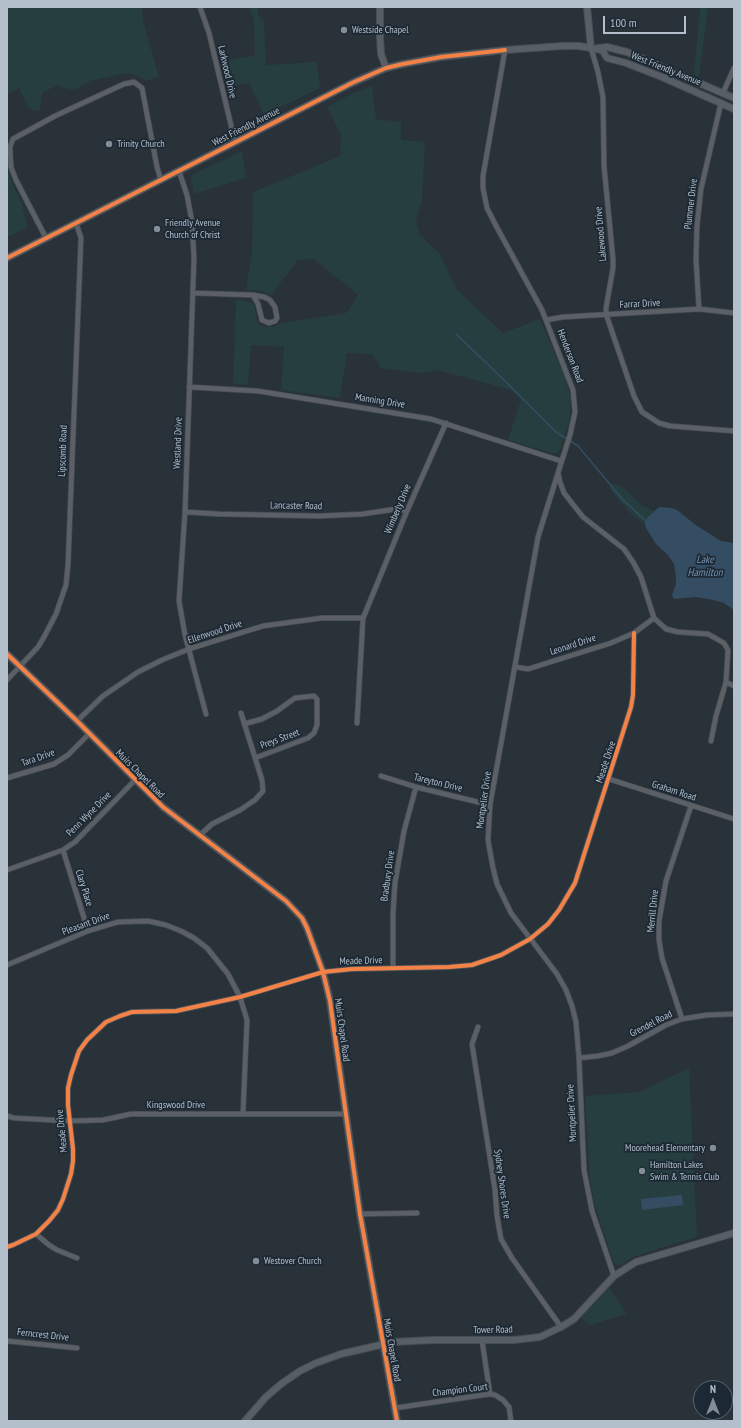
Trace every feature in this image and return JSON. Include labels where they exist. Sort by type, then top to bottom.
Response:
[{"type":"main road","points":[[380,7],[381,54],[386,68]]},
{"type":"main road","points":[[587,7],[591,48]]},
{"type":"main road","name":"West Friendly Avenue","points":[[7,258],[352,82],[386,68],[420,60],[505,50],[579,46],[602,50],[607,58],[626,63],[662,77],[734,109]]},
{"type":"main road","name":"West Friendly Avenue","points":[[591,48],[607,47],[627,52],[734,98]]},
{"type":"main road","name":"Muirs Chapel Road","points":[[7,654],[77,721],[162,807],[286,901],[302,918],[314,942],[330,1001],[360,1214],[397,1421]]},
{"type":"main road","name":"Tower Road","points":[[245,1421],[266,1397],[281,1384],[300,1371],[316,1363],[341,1354],[393,1342],[433,1340],[514,1340],[540,1337],[574,1319],[614,1276],[636,1262],[734,1233]]},
{"type":"street","name":"Larkwood Drive","points":[[200,7],[212,47],[235,142]]},
{"type":"street","name":"Lakewood Drive","points":[[591,48],[603,97],[604,166],[613,260],[606,314],[634,396],[642,412],[659,423],[670,426],[734,431]]},
{"type":"street","name":"Henderson Road","points":[[505,50],[483,176],[483,188],[487,208],[546,320],[568,374],[575,400],[573,423],[558,473]]},
{"type":"street","points":[[723,93],[734,68]]},
{"type":"street","points":[[46,238],[16,180],[11,167],[10,147],[13,139],[55,116],[124,84],[134,82],[142,88],[157,167],[161,180]]},
{"type":"street","name":"Plummer Drive","points":[[699,310],[696,259],[697,219],[701,189],[721,104]]},
{"type":"street","name":"Westland Drive","points":[[179,171],[187,195],[192,222],[194,258],[185,512],[179,601],[188,649],[206,714]]},
{"type":"street","name":"Lipscomb Road","points":[[7,680],[38,647],[56,614],[66,585],[81,238],[76,223]]},
{"type":"street","points":[[193,293],[253,295],[264,298],[273,303],[277,318],[275,321],[268,323],[262,320],[258,304],[253,295]]},
{"type":"street","name":"Farrar Drive","points":[[546,320],[563,317],[606,314],[699,310],[734,313]]},
{"type":"street","name":"Manning Drive","points":[[189,387],[258,391],[431,419],[562,461]]},
{"type":"street","name":"Wimberly Drive","points":[[364,618],[406,511],[446,423]]},
{"type":"street","points":[[558,473],[564,493],[582,517],[624,549],[633,562],[641,577],[654,618],[666,629],[678,632],[708,634],[724,642],[728,650],[726,682],[716,716],[711,741]]},
{"type":"street","name":"Montpelier Drive","points":[[558,473],[538,537],[516,667],[490,805],[488,840],[497,884],[511,913],[558,974],[572,1006],[576,1022],[579,1058],[584,1170],[592,1211],[614,1276]]},
{"type":"street","name":"Lancaster Road","points":[[185,512],[320,516],[363,514],[396,509],[406,511]]},
{"type":"street","name":"Ellenwood Drive","points":[[77,721],[103,696],[138,672],[188,649],[247,631],[278,624],[322,618],[364,618]]},
{"type":"street","points":[[357,723],[364,618]]},
{"type":"street","points":[[634,633],[654,618]]},
{"type":"street","name":"Leonard Drive","points":[[516,667],[528,669],[610,643],[634,633]]},
{"type":"street","name":"Meade Drive","points":[[7,1247],[36,1234],[50,1221],[58,1210],[71,1174],[73,1155],[69,1121],[68,1088],[79,1051],[87,1040],[106,1022],[132,1012],[176,1011],[240,997],[323,972],[352,969],[449,968],[472,965],[502,955],[530,939],[548,924],[559,910],[575,883],[631,707],[634,695],[634,633]]},
{"type":"street","points":[[726,682],[734,686]]},
{"type":"street","name":"Preys Street","points":[[244,724],[277,711],[294,698],[314,696],[317,699],[317,725],[314,733],[308,738],[255,758]]},
{"type":"street","name":"Preys Street","points":[[199,836],[212,824],[240,810],[255,800],[263,791],[262,780],[241,714]]},
{"type":"street","name":"Tara Drive","points":[[7,778],[54,764],[68,755],[89,734]]},
{"type":"street","name":"Tareyton Drive","points":[[381,776],[416,787],[490,805]]},
{"type":"street","name":"Graham Road","points":[[609,779],[734,819]]},
{"type":"street","name":"Penn Wyne Drive","points":[[7,870],[63,850],[85,833],[135,780]]},
{"type":"street","name":"Bradbury Drive","points":[[393,968],[393,914],[395,882],[404,831],[416,787]]},
{"type":"street","name":"Merrill Drive","points":[[682,1019],[662,958],[659,940],[659,921],[666,881],[691,806]]},
{"type":"street","name":"Clary Place","points":[[63,850],[88,931]]},
{"type":"street","name":"Pleasant Drive","points":[[7,965],[88,931],[118,922],[133,920],[148,921],[166,925],[194,938],[207,948],[228,974],[240,997],[247,1020],[244,1113]]},
{"type":"street","name":"Grendel Road","points":[[579,1058],[612,1053],[666,1025],[682,1019],[706,1015],[734,1014]]},
{"type":"street","name":"Sydney Shores Drive","points":[[478,1027],[472,1044],[495,1190],[497,1216],[502,1239],[512,1258],[561,1327]]},
{"type":"street","name":"Kingswood Drive","points":[[7,1116],[14,1118],[69,1121],[103,1120],[131,1114],[346,1114]]},
{"type":"street","points":[[360,1214],[417,1213]]},
{"type":"street","points":[[36,1234],[57,1250],[77,1258]]},
{"type":"street","points":[[482,1340],[490,1394]]},
{"type":"street","name":"Ferncrest Drive","points":[[7,1341],[77,1348]]},
{"type":"street","name":"Champion Court","points":[[395,1408],[490,1394],[503,1400],[509,1407],[511,1421]]},
{"type":"green space","points":[[7,7],[142,7],[143,20],[159,77],[146,81],[136,75],[127,73],[90,81],[76,89],[68,89],[58,85],[42,93],[40,110],[36,111],[28,107],[19,88],[7,95]]},
{"type":"green space","points":[[249,7],[258,7],[258,15],[264,21],[266,65],[317,62],[320,88],[264,115],[249,83],[228,87],[222,62],[255,55],[254,21]]},
{"type":"green space","points":[[700,7],[708,7],[699,77],[694,74]]},
{"type":"green space","points":[[372,86],[376,119],[401,122],[401,140],[425,142],[422,201],[416,221],[420,235],[439,253],[457,290],[503,333],[540,319],[563,372],[571,399],[569,423],[559,452],[555,454],[508,440],[521,400],[511,390],[437,370],[421,373],[381,368],[372,354],[347,353],[340,398],[281,390],[284,347],[251,345],[248,385],[233,384],[236,300],[248,301],[252,303],[255,306],[258,323],[262,326],[268,327],[281,323],[346,313],[358,295],[314,259],[298,260],[271,295],[261,291],[246,290],[252,251],[253,192],[340,156],[341,135],[327,107],[353,93]]},
{"type":"green space","points":[[242,151],[246,178],[194,194],[191,178],[193,174]]},
{"type":"green space","points":[[7,165],[12,183],[21,202],[28,227],[10,236],[7,235]]},
{"type":"green space","points":[[613,484],[626,490],[642,506],[654,511],[645,520],[645,524],[630,513],[610,489],[611,485]]},
{"type":"green space","name":"Hamilton Lakes Swim & Tennis Club","points":[[689,1068],[697,1237],[645,1253],[631,1258],[621,1265],[617,1265],[614,1263],[594,1203],[590,1179],[585,1096],[639,1092]]},
{"type":"green space","points":[[609,1288],[627,1314],[590,1325],[581,1318]]},
{"type":"water","name":"Lake Hamilton","points":[[659,507],[677,510],[697,526],[721,541],[734,543],[734,610],[724,603],[709,599],[695,597],[674,599],[672,595],[676,584],[676,577],[674,564],[668,555],[656,544],[645,524],[645,520]]},
{"type":"water","points":[[682,1195],[683,1205],[642,1210],[641,1199]]},
{"type":"waterway","points":[[456,334],[556,432],[578,446],[623,500],[646,521]]},
{"type":"cycle path","points":[[7,258],[354,82],[386,68],[441,57],[505,50]]},
{"type":"cycle path","points":[[7,1247],[36,1234],[58,1210],[63,1199],[71,1174],[73,1161],[68,1105],[68,1088],[71,1075],[79,1051],[87,1040],[106,1022],[132,1012],[176,1011],[240,997],[323,972],[352,969],[449,967],[472,965],[501,955],[530,939],[548,924],[559,910],[575,883],[631,707],[633,695],[634,633]]},
{"type":"cycle path","points":[[7,654],[163,807],[286,901],[302,918],[323,972],[330,1001],[360,1214],[397,1421]]},
{"type":"place","name":"Westside Chapel","points":[[344,30]]},
{"type":"place","name":"Trinity Church","points":[[109,144]]},
{"type":"place","name":"Friendly Avenue Church of Christ","points":[[157,229]]},
{"type":"place","name":"Moorehead Elementary","points":[[713,1148]]},
{"type":"place","name":"Hamilton Lakes Swim & Tennis Club","points":[[642,1171]]},
{"type":"place","name":"Westover Church","points":[[256,1261]]}]
